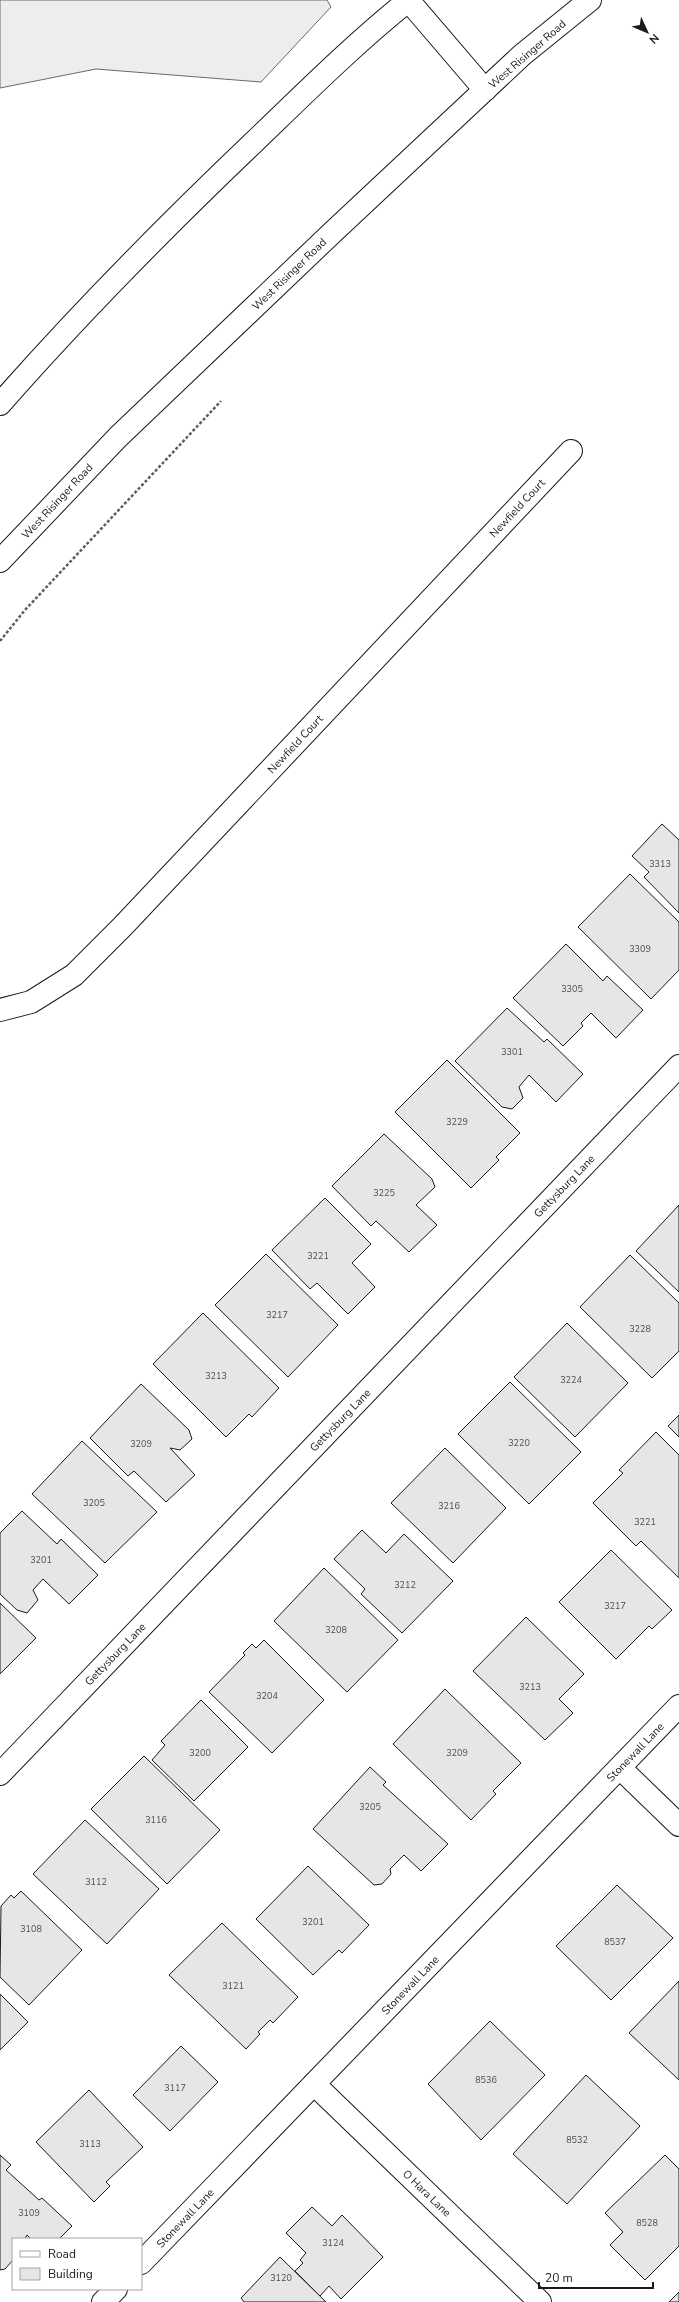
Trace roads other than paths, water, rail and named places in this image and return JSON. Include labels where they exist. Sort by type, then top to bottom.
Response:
[{"type":"street","points":[[0,404],[39,359],[161,231],[369,32],[408,0],[485,90]]},
{"type":"street","name":"West Risinger Road","points":[[0,561],[118,437],[522,55],[590,0]]},
{"type":"street","name":"Newfield Court","points":[[0,1010],[31,1002],[74,975],[123,926],[570,450]]},
{"type":"street","name":"Gettysburg Lane","points":[[0,1774],[679,1066]]},
{"type":"street","name":"Stonewall Lane","points":[[142,2262],[679,1706]]},
{"type":"street","points":[[620,1768],[679,1825]]},
{"type":"street","name":"O Hara Lane","points":[[314,2084],[540,2302]]},
{"type":"street","points":[[103,2302],[115,2290]]}]
